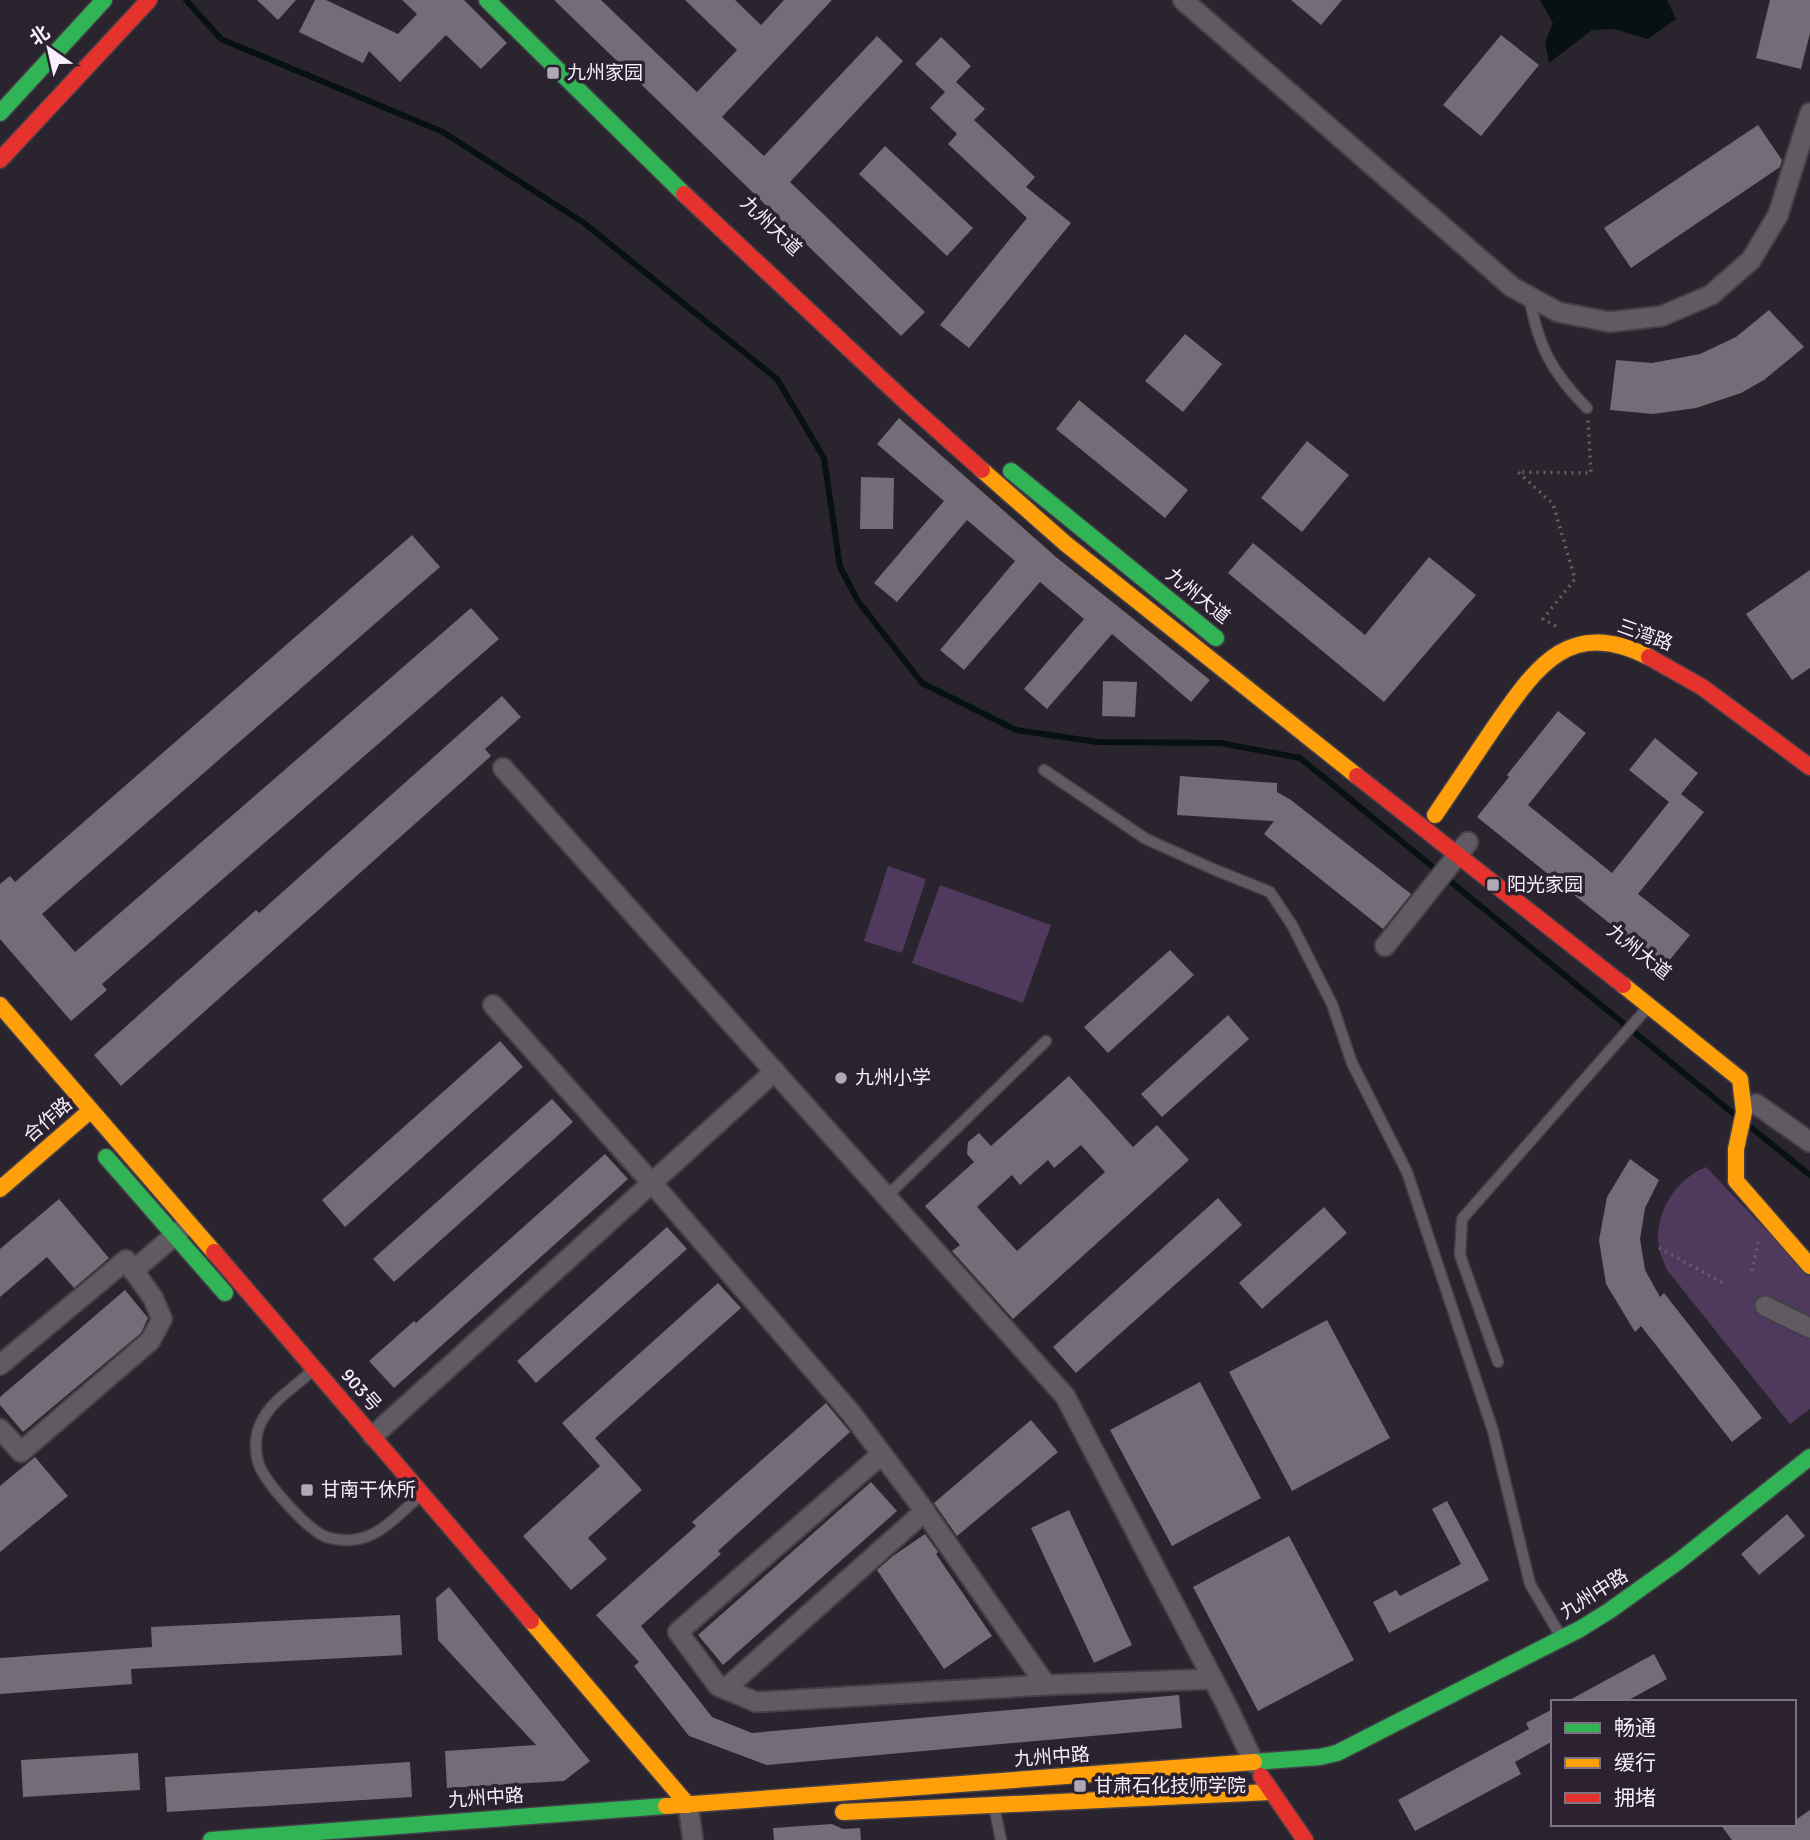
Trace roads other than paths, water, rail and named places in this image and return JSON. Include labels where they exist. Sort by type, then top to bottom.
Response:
[{"type":"main road","points":[[0,113],[104,0]]},
{"type":"main road","points":[[0,160],[149,0]]},
{"type":"main road","points":[[487,0],[693,203],[906,402],[1066,544],[1464,853],[1649,1005]]},
{"type":"main road","points":[[505,0],[674,162]]},
{"type":"main road","name":"九州大道","points":[[744,228],[865,345],[964,432]]},
{"type":"main road","name":"九州大道","points":[[996,458],[1233,652]]},
{"type":"main road","name":"三湾路","points":[[1464,853],[1439,818],[1540,663],[1561,649],[1585,642],[1610,642],[1675,668],[1810,767]]},
{"type":"main road","name":"九州大道","points":[[1521,885],[1649,1005],[1738,1062],[1748,1077],[1752,1110],[1745,1157],[1736,1181],[1810,1266]]},
{"type":"main road","name":"903号","points":[[0,1005],[189,1223],[304,1373],[373,1436],[423,1493],[689,1812]]},
{"type":"main road","name":"合作路","points":[[0,1189],[81,1128],[91,1110]]},
{"type":"main road","points":[[81,1128],[238,1308]]},
{"type":"main road","points":[[304,1373],[410,1504],[635,1759],[667,1813],[547,1831]]},
{"type":"main road","name":"九州中路","points":[[211,1840],[301,1837],[689,1812],[1320,1757],[1338,1753],[1562,1639],[1638,1592],[1810,1457]]},
{"type":"main road","points":[[1254,1763],[1270,1792],[1305,1840]]},
{"type":"main road","points":[[828,1813],[1270,1792]]},
{"type":"main road","points":[[689,1812],[732,1817]]},
{"type":"street","points":[[1183,0],[1512,287],[1558,312],[1610,322],[1662,317],[1711,295],[1751,260],[1778,215],[1810,113]]},
{"type":"street","points":[[503,768],[1065,1396],[1254,1763]]},
{"type":"street","points":[[1385,946],[1464,853]]},
{"type":"street","points":[[493,1005],[652,1183],[851,1413],[925,1511],[1046,1685]]},
{"type":"street","points":[[373,1436],[775,1070]]},
{"type":"street","points":[[1752,1110],[1810,1142]]},
{"type":"street","points":[[133,1271],[189,1223]]},
{"type":"street","points":[[0,1365],[126,1260],[153,1298],[162,1319],[150,1341],[21,1452],[0,1429]]},
{"type":"street","points":[[1765,1306],[1810,1328]]},
{"type":"street","points":[[882,1454],[678,1632],[718,1686],[756,1702],[1046,1685],[1213,1679]]},
{"type":"street","points":[[725,1689],[925,1511]]},
{"type":"street","points":[[689,1812],[693,1840]]},
{"type":"lane","points":[[1529,296],[1535,331],[1544,350],[1565,385],[1587,408]]},
{"type":"lane","points":[[1044,770],[1146,839],[1269,892],[1292,925],[1332,1004],[1352,1063],[1407,1172],[1493,1431],[1530,1584],[1562,1639]]},
{"type":"lane","points":[[1498,1362],[1460,1255],[1462,1219],[1649,1005]]},
{"type":"lane","points":[[887,1196],[1046,1041]]},
{"type":"lane","points":[[304,1373],[268,1410],[259,1426],[256,1444],[258,1462],[266,1479],[313,1530],[327,1537],[360,1539],[374,1533],[423,1493]]},
{"type":"lane","points":[[994,1805],[1001,1840]]},
{"type":"waterway","points":[[186,0],[221,39],[443,132],[584,223],[777,379],[824,458],[840,567],[858,601],[922,683],[1016,730],[1097,742],[1220,743],[1300,758],[1735,1115]]},
{"type":"waterway","points":[[1749,1126],[1810,1175]]},
{"type":"place","name":"九州家园","points":[[553,73]]},
{"type":"place","name":"阳光家园","points":[[1493,885]]},
{"type":"place","name":"九州小学","points":[[841,1078]]},
{"type":"place","name":"甘南干休所","points":[[307,1490]]},
{"type":"place","name":"甘肃石化技师学院","points":[[1080,1786]]}]
